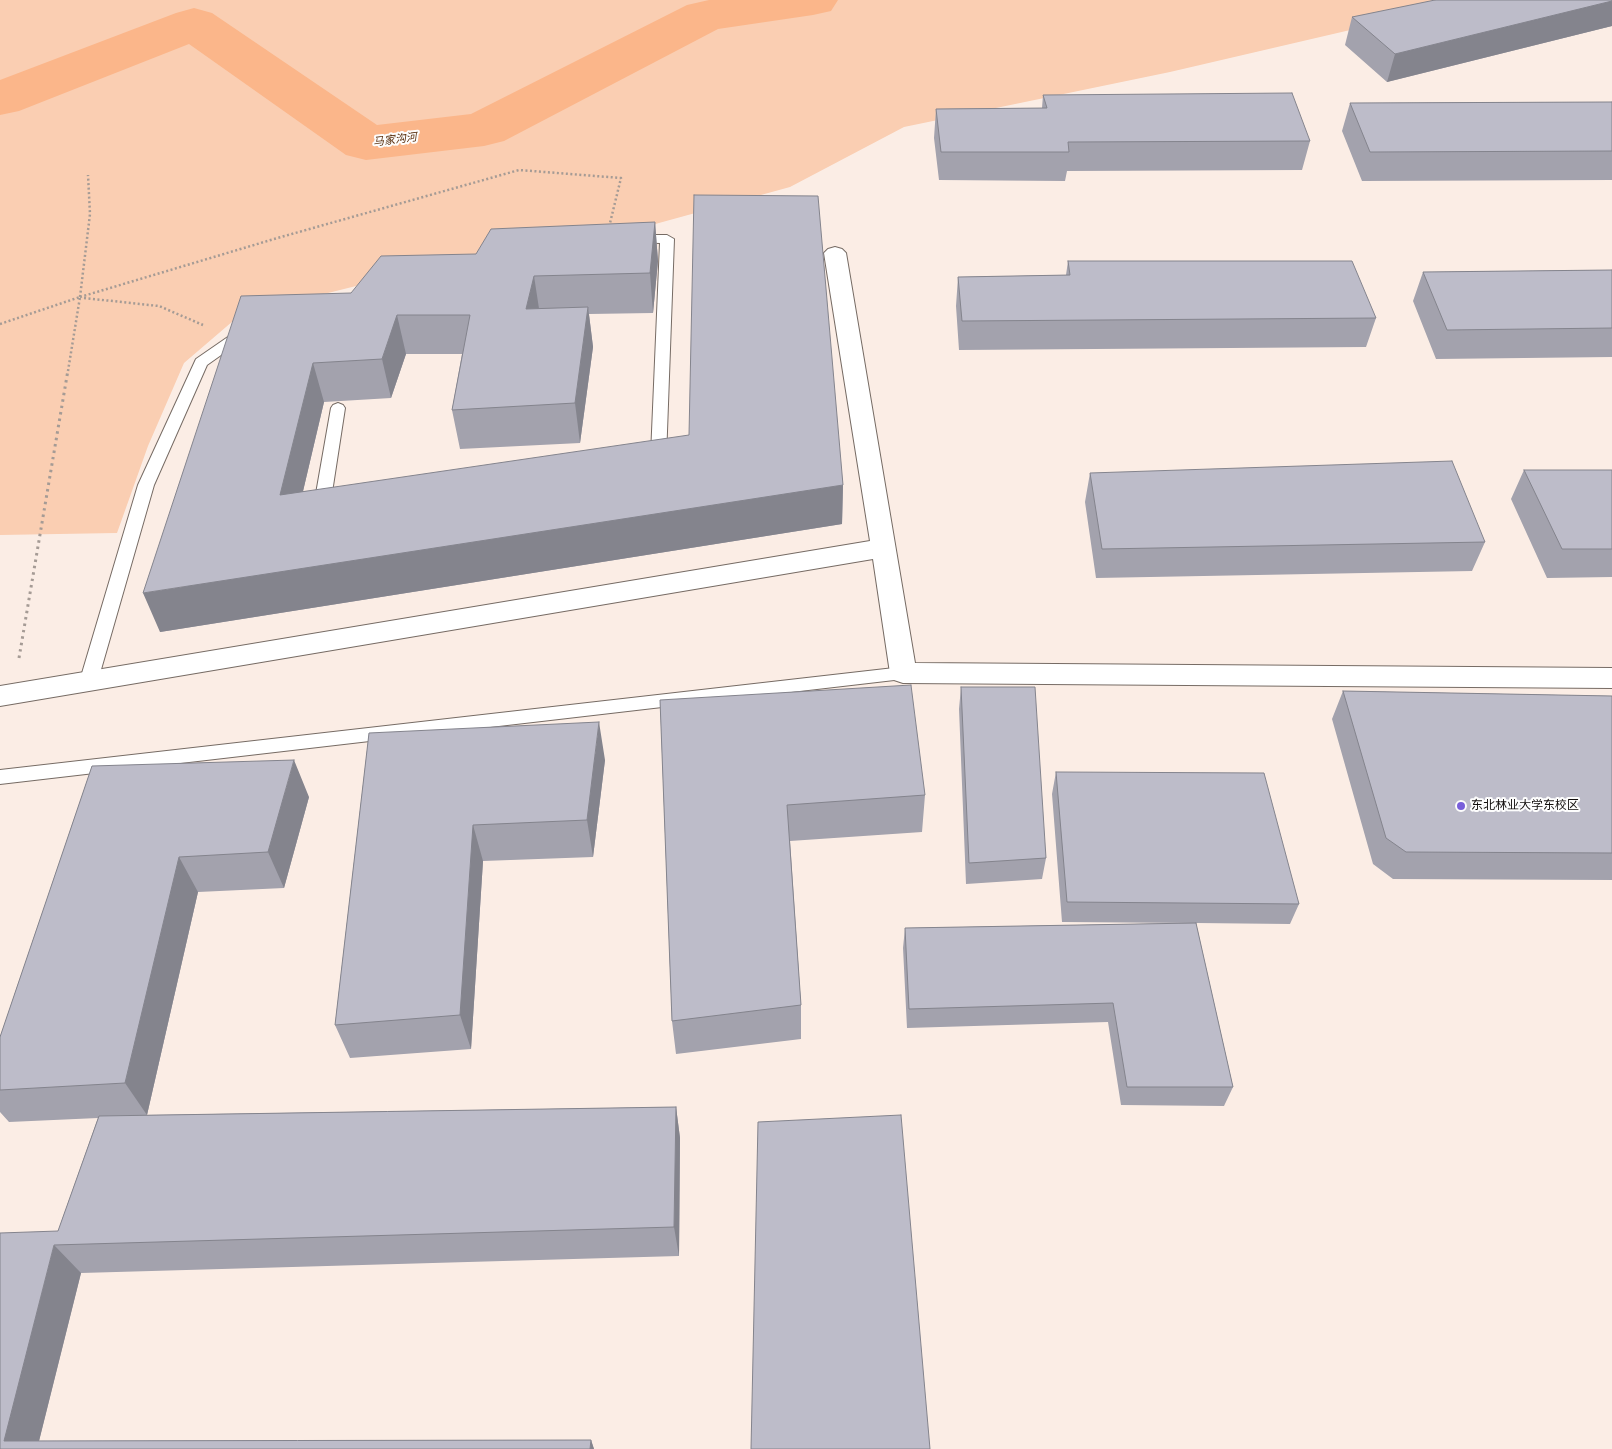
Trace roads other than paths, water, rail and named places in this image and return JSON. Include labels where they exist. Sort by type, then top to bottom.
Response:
[{"type":"street","points":[[835,253],[904,673],[1612,678]]},
{"type":"street","points":[[6,694],[884,548]]},
{"type":"lane","points":[[606,238],[667,239],[658,458],[638,461]]},
{"type":"lane","points":[[89,680],[146,485],[201,362],[252,327]]},
{"type":"lane","points":[[338,408],[322,505],[342,502]]},
{"type":"lane","points":[[0,777],[904,673]]},
{"type":"waterway","name":"马家沟河","points":[[0,99],[194,24],[366,143],[484,129],[705,16],[813,0]]},
{"type":"place","name":"东北林业大学东校区","points":[[1461,806]]}]
